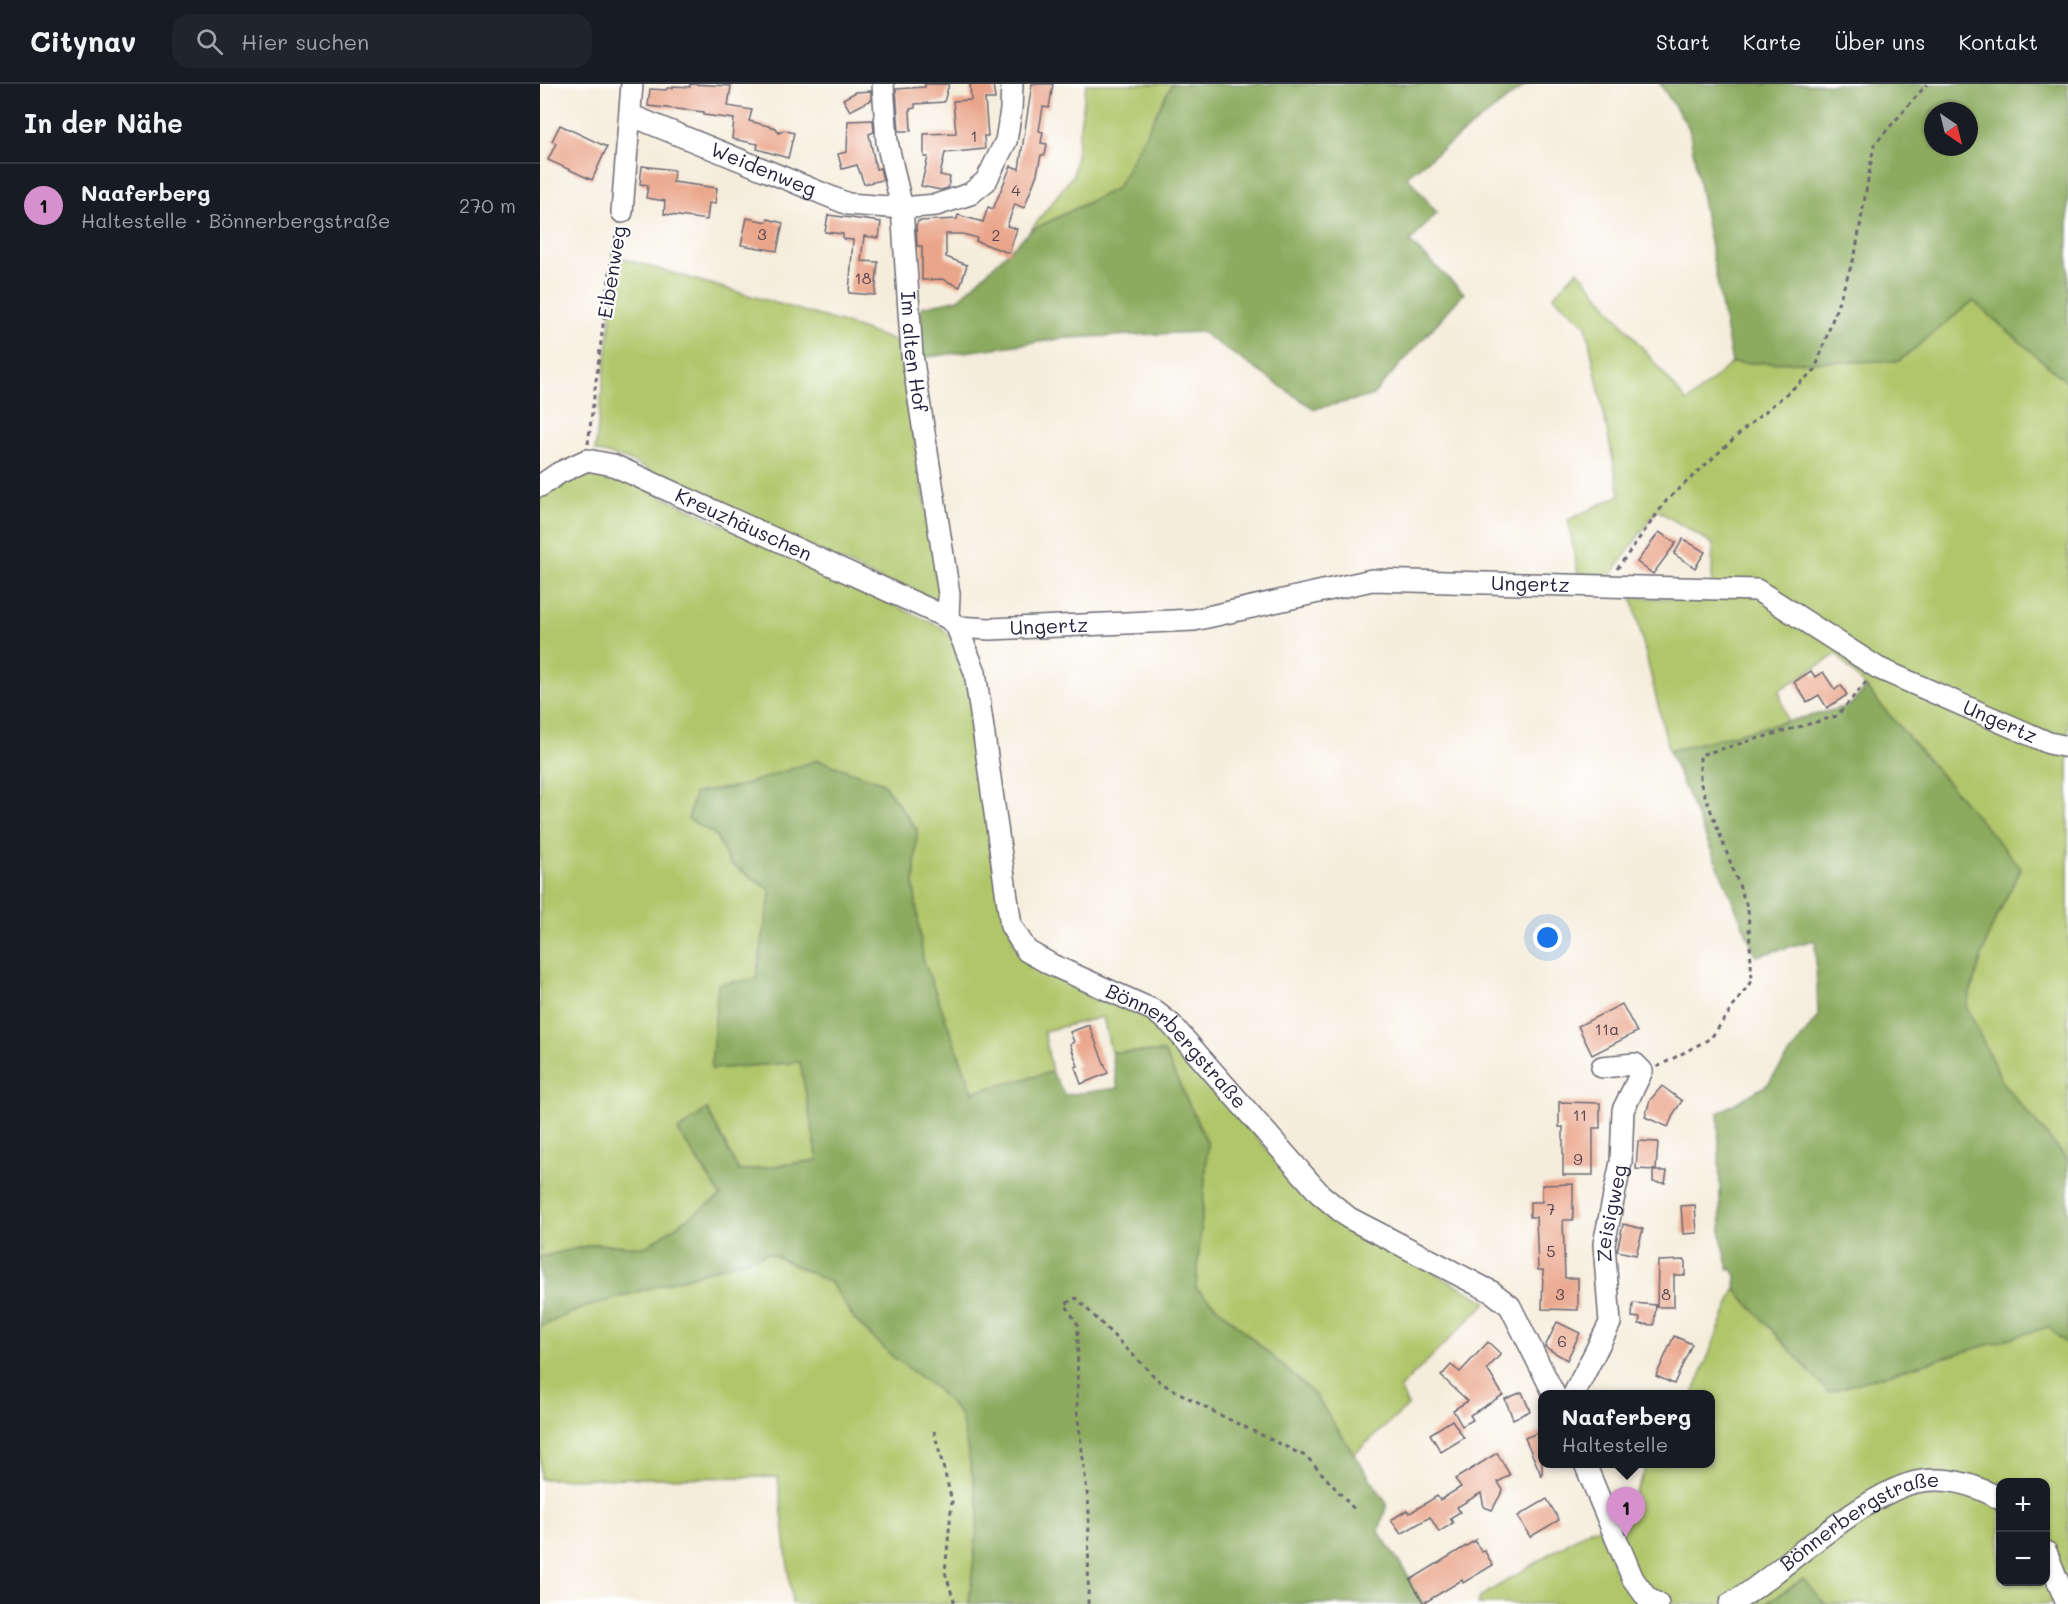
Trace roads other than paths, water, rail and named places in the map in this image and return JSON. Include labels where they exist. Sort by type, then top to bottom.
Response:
[{"type":"street","name":"Eibenweg","points":[[622,212],[632,84]]},
{"type":"street","name":"Im alten Hof","points":[[883,84],[887,142],[902,208],[912,355],[952,622]]},
{"type":"street","name":"Weidenweg","points":[[630,115],[848,204],[902,208],[936,205],[970,194],[986,181],[1006,141],[1012,84]]},
{"type":"street","name":"Kreuzhäuschen","points":[[540,486],[559,473],[586,460],[613,465],[952,622]]},
{"type":"street","name":"Ungertz","points":[[952,622],[990,629],[1194,620],[1372,580],[1757,590],[1878,668],[2049,743],[2068,747]]},
{"type":"street","name":"Bönnerbergstraße","points":[[952,622],[975,672],[1011,926],[1027,951],[1052,965],[1154,1010],[1186,1040],[1320,1194],[1349,1218],[1492,1292],[1510,1306],[1552,1390]]},
{"type":"street","name":"Zeisigweg","points":[[1576,1390],[1610,1323],[1604,1244],[1621,1162],[1623,1110],[1642,1071],[1635,1064],[1602,1067]]},
{"type":"street","points":[[1587,1468],[1633,1579],[1647,1598],[1658,1604]]},
{"type":"street","name":"Bönnerbergstraße","points":[[1730,1604],[1856,1512],[1894,1489],[1920,1481],[1946,1480],[1974,1486],[1996,1497]]},
{"type":"street","points":[[2050,1562],[2067,1604]]},
{"type":"place","name":"Naaferberg","points":[[1626,1537]]}]
